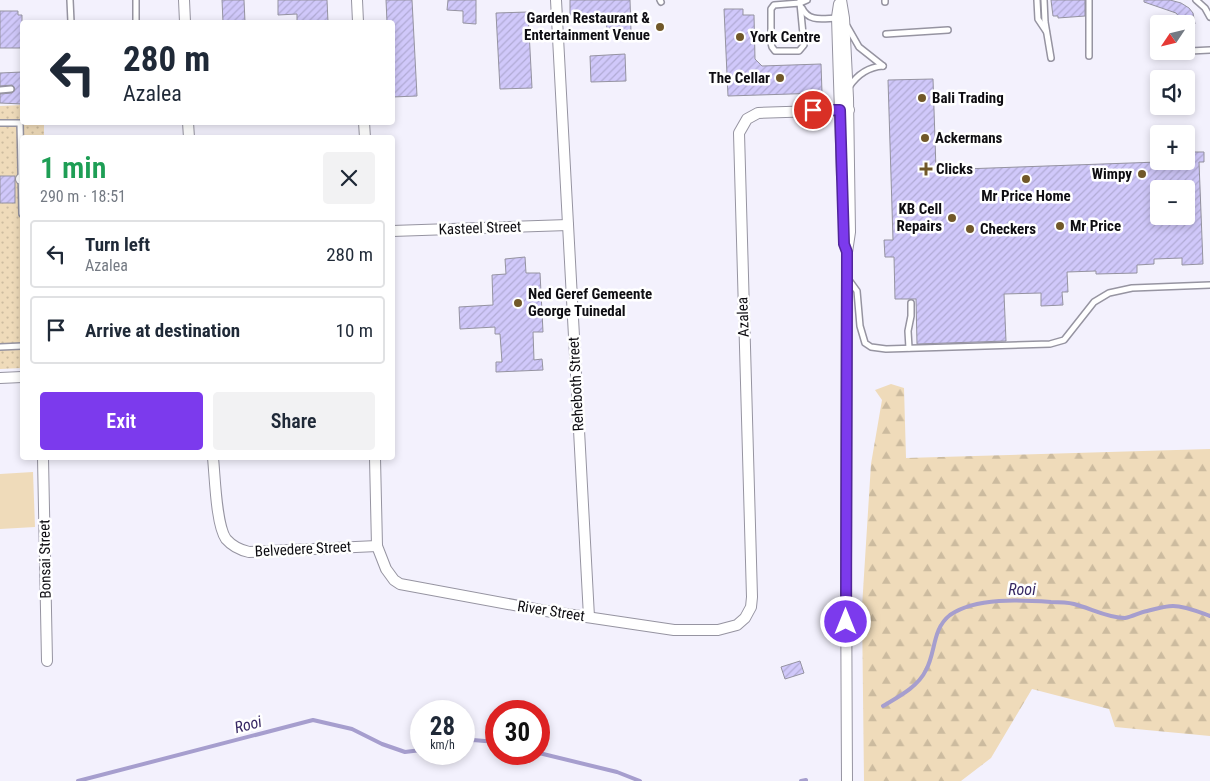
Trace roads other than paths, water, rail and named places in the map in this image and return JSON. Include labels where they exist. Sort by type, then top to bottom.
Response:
[{"type":"street","points":[[184,0],[185,20]]},
{"type":"street","points":[[357,0],[358,20]]},
{"type":"street","name":"Reheboth Street","points":[[556,0],[589,617]]},
{"type":"street","points":[[841,1],[848,89],[844,110]]},
{"type":"street","points":[[842,18],[850,232],[847,252],[847,781]]},
{"type":"street","name":"Azalea","points":[[745,618],[751,607],[752,597],[739,133],[747,119],[758,113],[844,110]]},
{"type":"street","name":"Kasteel Street","points":[[395,231],[568,225]]},
{"type":"street","points":[[0,378],[20,377]]},
{"type":"street","name":"Bonsai Street","points":[[43,460],[47,661]]},
{"type":"street","name":"Belvedere Street","points":[[213,460],[220,519],[225,538],[236,549],[250,552],[377,546]]},
{"type":"street","points":[[375,460],[377,546]]},
{"type":"street","name":"River Street","points":[[377,546],[386,569],[394,580],[400,584],[463,597],[674,630],[705,631],[728,628],[737,625],[745,618]]},
{"type":"lane","points":[[70,0],[71,20]]},
{"type":"lane","points":[[136,0],[136,20]]},
{"type":"lane","points":[[800,1],[804,45],[798,52],[777,52],[772,47],[771,9],[774,5],[800,1],[807,0]]},
{"type":"lane","points":[[1037,0],[1038,19],[1047,32]]},
{"type":"lane","points":[[1044,0],[1045,22],[1052,58]]},
{"type":"lane","points":[[1089,0],[1087,30],[1089,56]]},
{"type":"lane","points":[[1196,0],[1205,8],[1210,17]]},
{"type":"lane","points":[[800,1],[805,14],[811,19]]},
{"type":"lane","points":[[802,33],[804,25],[811,19],[842,18],[859,47],[883,66],[875,66],[868,69],[858,76],[848,89]]},
{"type":"lane","points":[[886,34],[948,30]]},
{"type":"lane","points":[[1195,51],[1210,50]]},
{"type":"lane","points":[[0,90],[11,89]]},
{"type":"lane","points":[[0,123],[20,123]]},
{"type":"lane","points":[[847,278],[856,291],[860,326],[865,343],[871,347],[909,348],[1050,344],[1064,340],[1094,302],[1109,293],[1132,288],[1210,285]]},
{"type":"lane","points":[[909,348],[908,331],[911,303]]},
{"type":"lane","points":[[0,347],[20,346]]},
{"type":"waterway","name":"Rooi","points":[[883,706],[918,682],[929,663],[937,634],[944,621],[950,615],[973,605],[1013,600],[1065,602],[1125,618],[1158,608],[1178,606],[1210,616]]},
{"type":"waterway","name":"Rooi","points":[[78,781],[313,720],[352,729],[382,744],[405,752],[410,751]]},
{"type":"waterway","name":"Rooi","points":[[475,740],[485,741]]},
{"type":"waterway","name":"Rooi","points":[[550,756],[617,772],[640,781]]},
{"type":"waterway","name":"Rooi","points":[[801,781],[806,780]]},
{"type":"place","name":"Garden Restaurant & Entertainment Venue","points":[[660,27]]},
{"type":"place","name":"York Centre","points":[[740,37]]},
{"type":"place","name":"The Cellar","points":[[780,78]]},
{"type":"place","name":"Bali Trading","points":[[922,98]]},
{"type":"place","name":"Ackermans","points":[[925,138]]},
{"type":"place","name":"Clicks","points":[[926,169]]},
{"type":"place","name":"Wimpy","points":[[1142,174]]},
{"type":"place","name":"Mr Price Home","points":[[1026,179]]},
{"type":"place","name":"KB Cell Repairs","points":[[952,218]]},
{"type":"place","name":"Mr Price","points":[[1060,226]]},
{"type":"place","name":"Checkers","points":[[970,229]]},
{"type":"place","name":"Ned Geref Gemeente George Tuinedal","points":[[518,303]]}]
